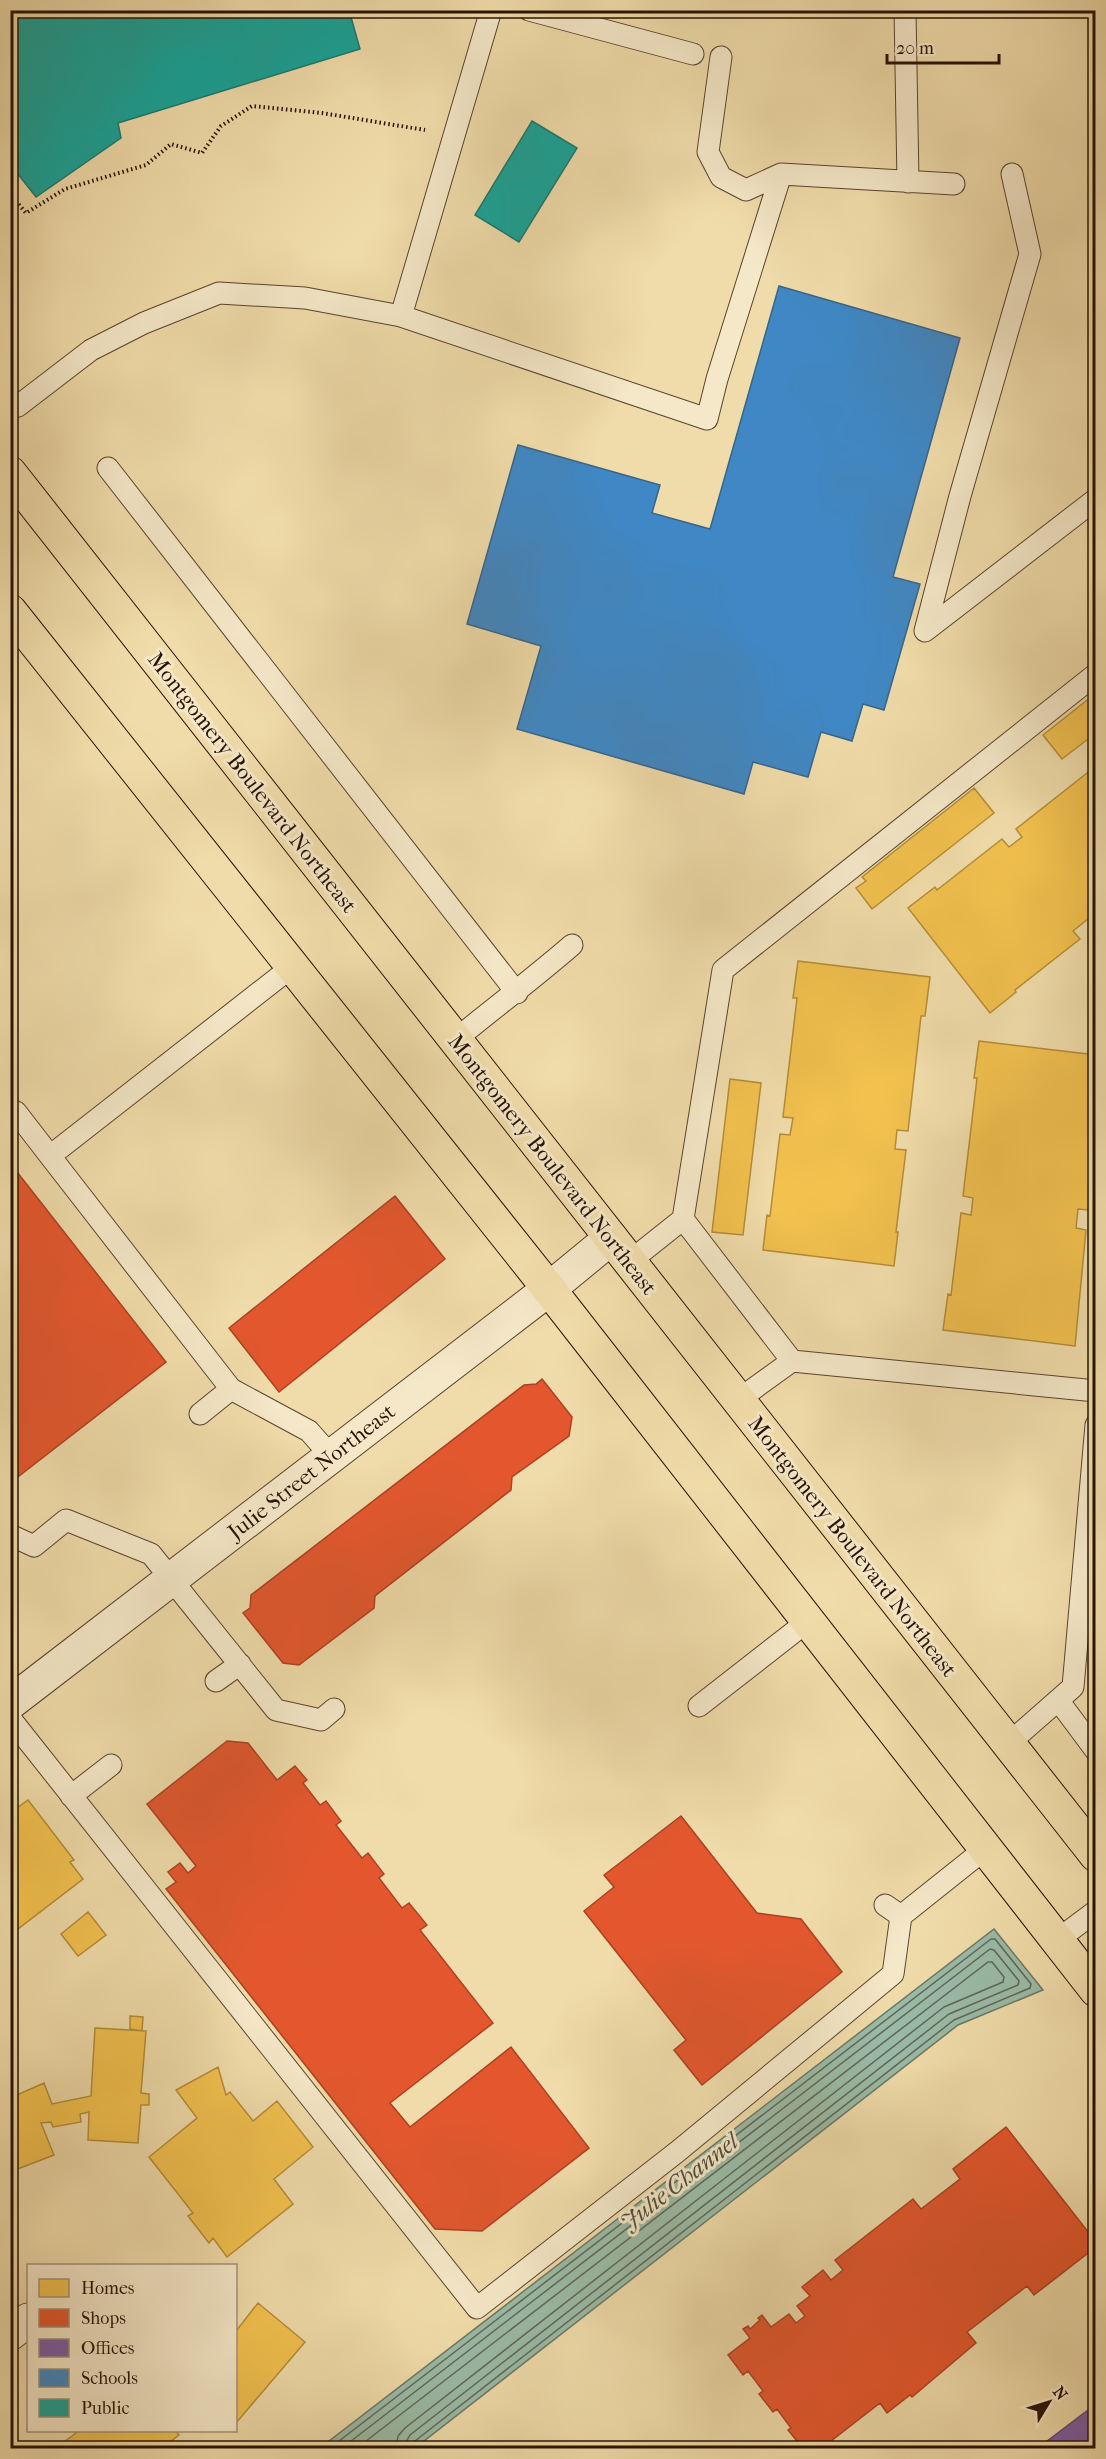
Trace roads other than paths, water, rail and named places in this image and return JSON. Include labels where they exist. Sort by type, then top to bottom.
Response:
[{"type":"main road","name":"Montgomery Boulevard Northeast","points":[[10,473],[1095,1855]]},
{"type":"main road","points":[[10,611],[549,1289],[1095,1990]]},
{"type":"street","name":"Julie Street Northeast","points":[[16,1688],[172,1578],[549,1289],[620,1250]]},
{"type":"street","points":[[10,2334],[27,2321]]},
{"type":"lane","points":[[401,316],[491,10]]},
{"type":"lane","points":[[528,10],[693,54]]},
{"type":"lane","points":[[905,10],[908,182]]},
{"type":"lane","points":[[721,57],[708,152],[721,177],[746,190],[781,174],[954,184]]},
{"type":"lane","points":[[10,408],[18,406],[90,351],[144,323],[219,293],[305,298],[401,316],[707,419],[717,379],[781,174]]},
{"type":"lane","points":[[1012,174],[1030,254],[960,496],[925,631],[1095,499]]},
{"type":"lane","points":[[108,468],[517,993]]},
{"type":"lane","points":[[792,1361],[683,1219],[723,970],[1095,674]]},
{"type":"lane","points":[[455,1040],[503,1000],[517,993],[572,945]]},
{"type":"lane","points":[[50,1156],[293,966]]},
{"type":"lane","points":[[16,1112],[231,1389],[309,1431],[331,1456]]},
{"type":"lane","points":[[620,1250],[683,1219]]},
{"type":"lane","points":[[738,1400],[792,1361],[1095,1391]]},
{"type":"lane","points":[[200,1414],[231,1389]]},
{"type":"lane","points":[[1008,1744],[1073,1687],[1095,1425]]},
{"type":"lane","points":[[10,1535],[34,1546],[66,1520],[152,1554],[276,1710],[321,1720],[334,1709]]},
{"type":"lane","points":[[699,1707],[808,1621]]},
{"type":"lane","points":[[216,1681],[240,1664]]},
{"type":"lane","points":[[1058,1700],[1095,1751]]},
{"type":"lane","points":[[10,1718],[477,2307],[677,2152],[893,1974],[893,1910],[985,1849]]},
{"type":"lane","points":[[72,1796],[111,1765]]},
{"type":"lane","points":[[1056,1941],[1095,1911]]},
{"type":"water","name":"Julie Channel","points":[[994,1929],[1043,1990],[958,2025],[415,2448],[320,2448]]}]
